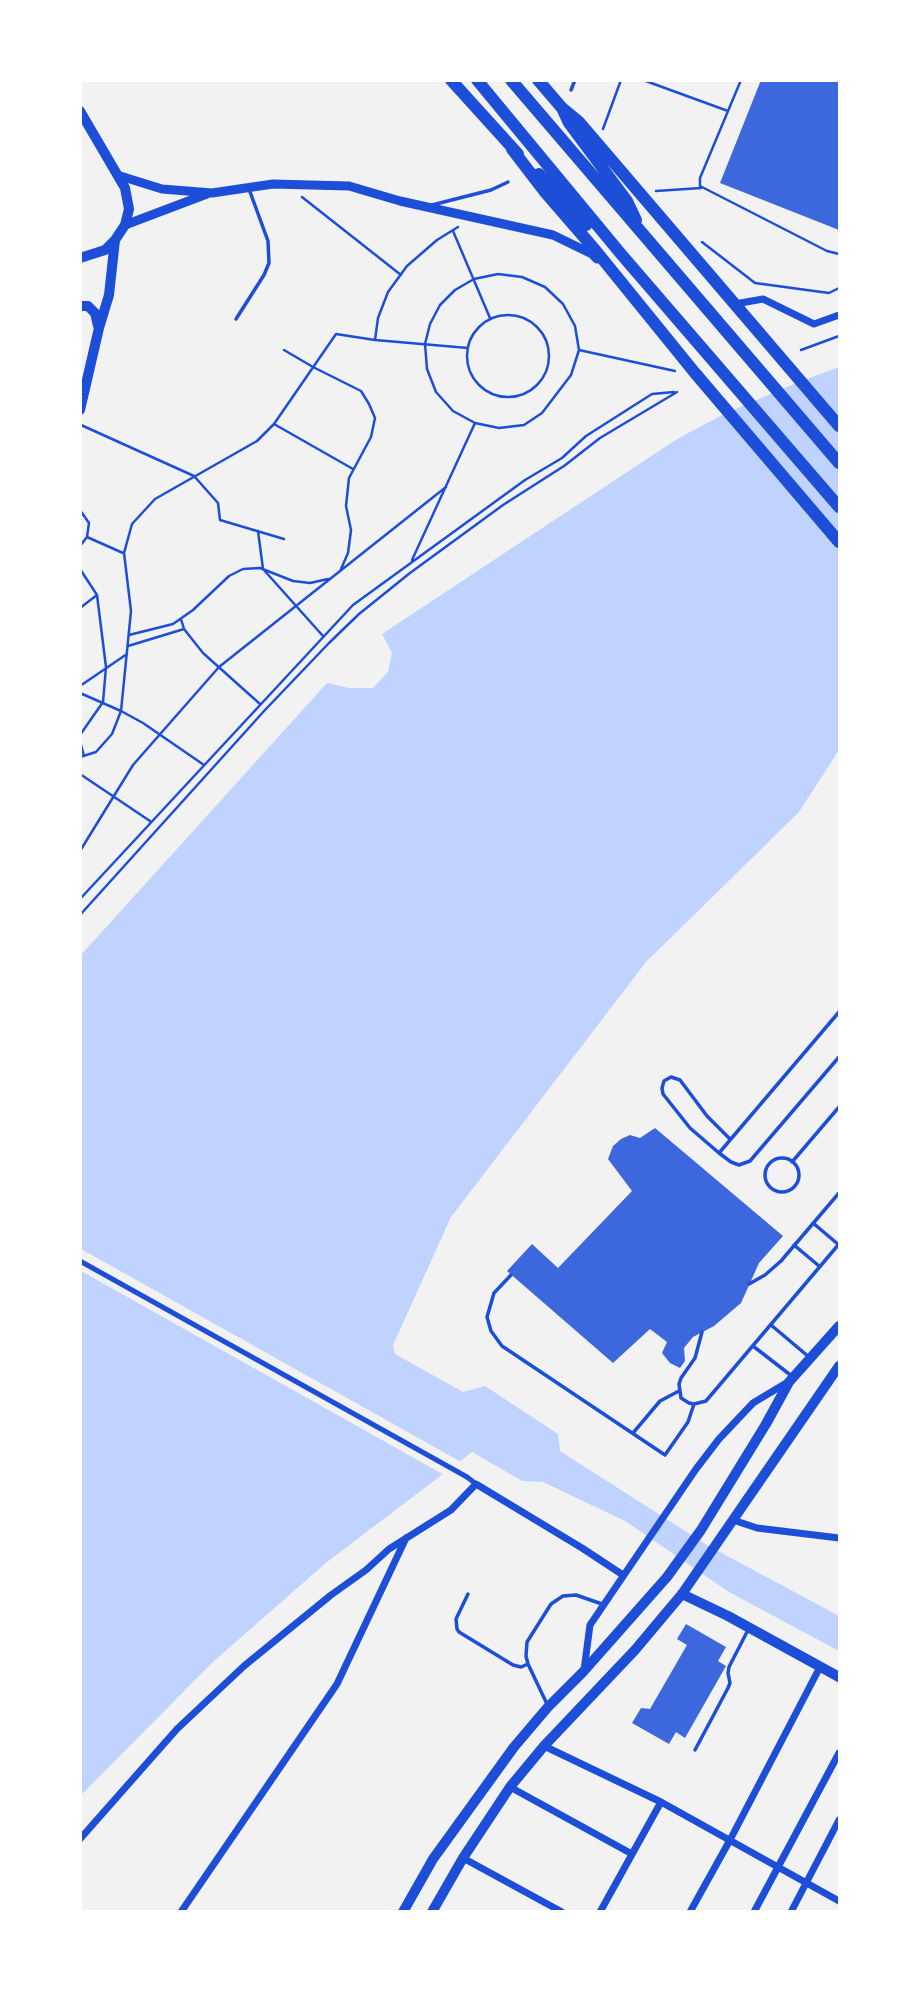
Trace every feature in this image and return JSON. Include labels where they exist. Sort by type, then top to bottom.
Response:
[{"type":"highway","points":[[451,80],[512,149],[695,373],[839,542]]},
{"type":"highway","points":[[477,80],[621,254],[839,507]]},
{"type":"highway","points":[[511,80],[839,463]]},
{"type":"highway","points":[[538,80],[562,108],[579,122],[839,426]]},
{"type":"highway","points":[[562,108],[569,123],[627,201],[644,236]]},
{"type":"highway","points":[[512,149],[552,186],[594,234],[621,254]]},
{"type":"main road","points":[[80,111],[125,188],[129,209],[125,225],[115,240],[105,250],[80,258]]},
{"type":"main road","points":[[80,410],[109,295],[115,240]]},
{"type":"main road","points":[[80,306],[88,306],[95,313],[99,328]]},
{"type":"main road","points":[[403,1912],[433,1859],[514,1747],[667,1577],[701,1530],[791,1380],[839,1326]]},
{"type":"main road","points":[[432,1912],[463,1858],[510,1787],[544,1746],[635,1650],[682,1594],[839,1366]]},
{"type":"main road","points":[[682,1594],[839,1676]]},
{"type":"street","points":[[117,175],[162,189],[212,192],[273,184],[349,186],[400,201],[553,235],[592,254],[628,290]]},
{"type":"street","points":[[125,225],[212,192]]},
{"type":"street","points":[[734,304],[763,299],[814,324],[839,315]]},
{"type":"street","points":[[80,1261],[467,1477],[623,1575]]},
{"type":"street","points":[[583,1672],[590,1625],[696,1469],[719,1439],[753,1403],[791,1380]]},
{"type":"street","points":[[80,1839],[177,1729],[244,1665],[407,1537],[451,1510],[476,1484]]},
{"type":"street","points":[[733,1520],[757,1528],[839,1538]]},
{"type":"street","points":[[181,1912],[337,1684],[407,1537]]},
{"type":"street","points":[[690,1912],[820,1668]]},
{"type":"street","points":[[544,1746],[661,1802],[839,1901]]},
{"type":"street","points":[[754,1912],[839,1753]]},
{"type":"street","points":[[510,1787],[632,1854]]},
{"type":"street","points":[[600,1912],[661,1802]]},
{"type":"street","points":[[791,1912],[839,1820]]},
{"type":"street","points":[[463,1858],[562,1912]]},
{"type":"lane","points":[[571,90],[575,80]]},
{"type":"lane","points":[[427,207],[491,190],[508,182]]},
{"type":"lane","points":[[236,318],[269,263],[268,241],[248,187]]},
{"type":"lane","points":[[719,1153],[839,1012]]},
{"type":"lane","points":[[730,1139],[712,1122],[680,1080],[671,1077],[664,1081],[663,1094],[690,1128],[735,1164],[745,1164],[839,1056]]},
{"type":"lane","points":[[792,1162],[839,1107]]},
{"type":"lane","points":[[777,1158],[792,1162],[799,1176],[795,1186],[786,1192],[771,1188],[765,1180],[768,1164],[777,1158]]},
{"type":"lane","points":[[749,1284],[765,1275],[839,1193]]},
{"type":"lane","points":[[702,1332],[695,1358],[681,1378],[681,1398],[694,1404],[706,1401],[839,1245],[813,1223]]},
{"type":"lane","points":[[794,1245],[820,1267]]},
{"type":"lane","points":[[511,1275],[498,1286],[488,1309],[488,1324],[495,1339],[502,1346],[665,1455],[688,1422],[694,1404]]},
{"type":"lane","points":[[771,1325],[810,1359]]},
{"type":"lane","points":[[753,1346],[791,1380]]},
{"type":"lane","points":[[634,1433],[660,1401],[680,1391]]},
{"type":"lane","points":[[468,1594],[456,1619],[459,1632],[513,1665],[521,1667],[528,1664]]},
{"type":"lane","points":[[548,1707],[528,1664],[527,1642],[556,1599],[569,1594],[604,1605]]},
{"type":"lane","points":[[695,1750],[730,1686],[729,1667],[749,1628]]},
{"type":"path","points":[[602,129],[621,80]]},
{"type":"path","points":[[643,80],[728,111]]},
{"type":"path","points":[[741,80],[700,177],[700,186],[827,251],[839,254]]},
{"type":"path","points":[[656,191],[704,188]]},
{"type":"path","points":[[302,196],[302,199],[401,275]]},
{"type":"path","points":[[375,340],[377,318],[388,292],[407,266],[437,240],[457,228],[459,222]]},
{"type":"path","points":[[453,231],[491,319]]},
{"type":"path","points":[[697,239],[755,283],[829,293],[839,288]]},
{"type":"path","points":[[498,274],[522,276],[545,287],[563,304],[575,326],[579,350],[571,374],[542,413],[524,425],[499,428],[475,423],[453,411],[436,392],[427,369],[425,344],[430,324],[440,305],[455,289],[474,279],[498,274]]},
{"type":"path","points":[[508,315],[520,317],[541,331],[550,356],[542,380],[532,390],[519,396],[505,397],[491,393],[480,385],[471,373],[467,360],[468,348],[475,332],[491,319],[508,315]]},
{"type":"path","points":[[80,741],[82,757],[96,752],[112,734],[121,710],[131,611],[124,553],[132,524],[155,499],[257,441],[274,424],[336,334],[468,348]]},
{"type":"path","points":[[801,350],[839,337]]},
{"type":"path","points":[[285,350],[313,368],[360,391],[374,418],[371,437],[349,478],[346,506],[351,530],[348,553],[341,570]]},
{"type":"path","points":[[579,350],[674,371]]},
{"type":"path","points":[[80,915],[265,710],[359,614],[503,505],[564,466],[600,438],[677,392],[652,394],[586,436],[562,458],[459,526],[353,605],[82,897]]},
{"type":"path","points":[[411,563],[475,423]]},
{"type":"path","points":[[274,424],[353,469]]},
{"type":"path","points":[[81,425],[194,476],[218,503],[220,520],[284,539]]},
{"type":"path","points":[[80,852],[133,765],[219,667],[446,487]]},
{"type":"path","points":[[80,510],[89,523],[87,537],[80,547]]},
{"type":"path","points":[[258,531],[263,569],[323,636]]},
{"type":"path","points":[[87,537],[124,553]]},
{"type":"path","points":[[80,569],[97,595],[106,667],[103,702],[80,735]]},
{"type":"path","points":[[129,635],[173,624],[193,610],[229,576],[243,569],[263,569],[293,581],[310,583],[331,578]]},
{"type":"path","points":[[80,608],[97,595]]},
{"type":"path","points":[[181,619],[184,629],[203,653],[260,705]]},
{"type":"path","points":[[128,646],[184,629]]},
{"type":"path","points":[[80,686],[127,653]]},
{"type":"path","points":[[80,693],[121,710],[204,765]]},
{"type":"path","points":[[80,774],[152,822]]},
{"type":"water","points":[[839,367],[839,750],[799,812],[646,962],[451,1217],[393,1345],[395,1354],[463,1392],[485,1386],[558,1434],[560,1451],[707,1545],[839,1616],[839,1651],[729,1592],[625,1521],[543,1482],[522,1481],[472,1452],[327,1562],[214,1661],[81,1795],[81,955],[327,683],[349,688],[373,688],[388,672],[392,653],[382,634],[677,439],[726,413]]},
{"type":"pier","points":[[81,1249],[463,1463],[446,1476],[81,1271]]},
{"type":"building","points":[[761,80],[839,80],[839,230],[720,183]]},
{"type":"building","points":[[655,1128],[783,1236],[759,1263],[741,1303],[714,1326],[693,1337],[684,1348],[685,1361],[680,1368],[670,1363],[662,1353],[667,1342],[650,1329],[613,1363],[507,1271],[532,1244],[558,1268],[632,1191],[608,1159],[613,1146],[630,1135],[640,1138]]},
{"type":"building","points":[[686,1624],[726,1647],[718,1661],[726,1666],[685,1738],[676,1732],[669,1744],[632,1723],[641,1708],[650,1709],[687,1645],[677,1639]]}]
